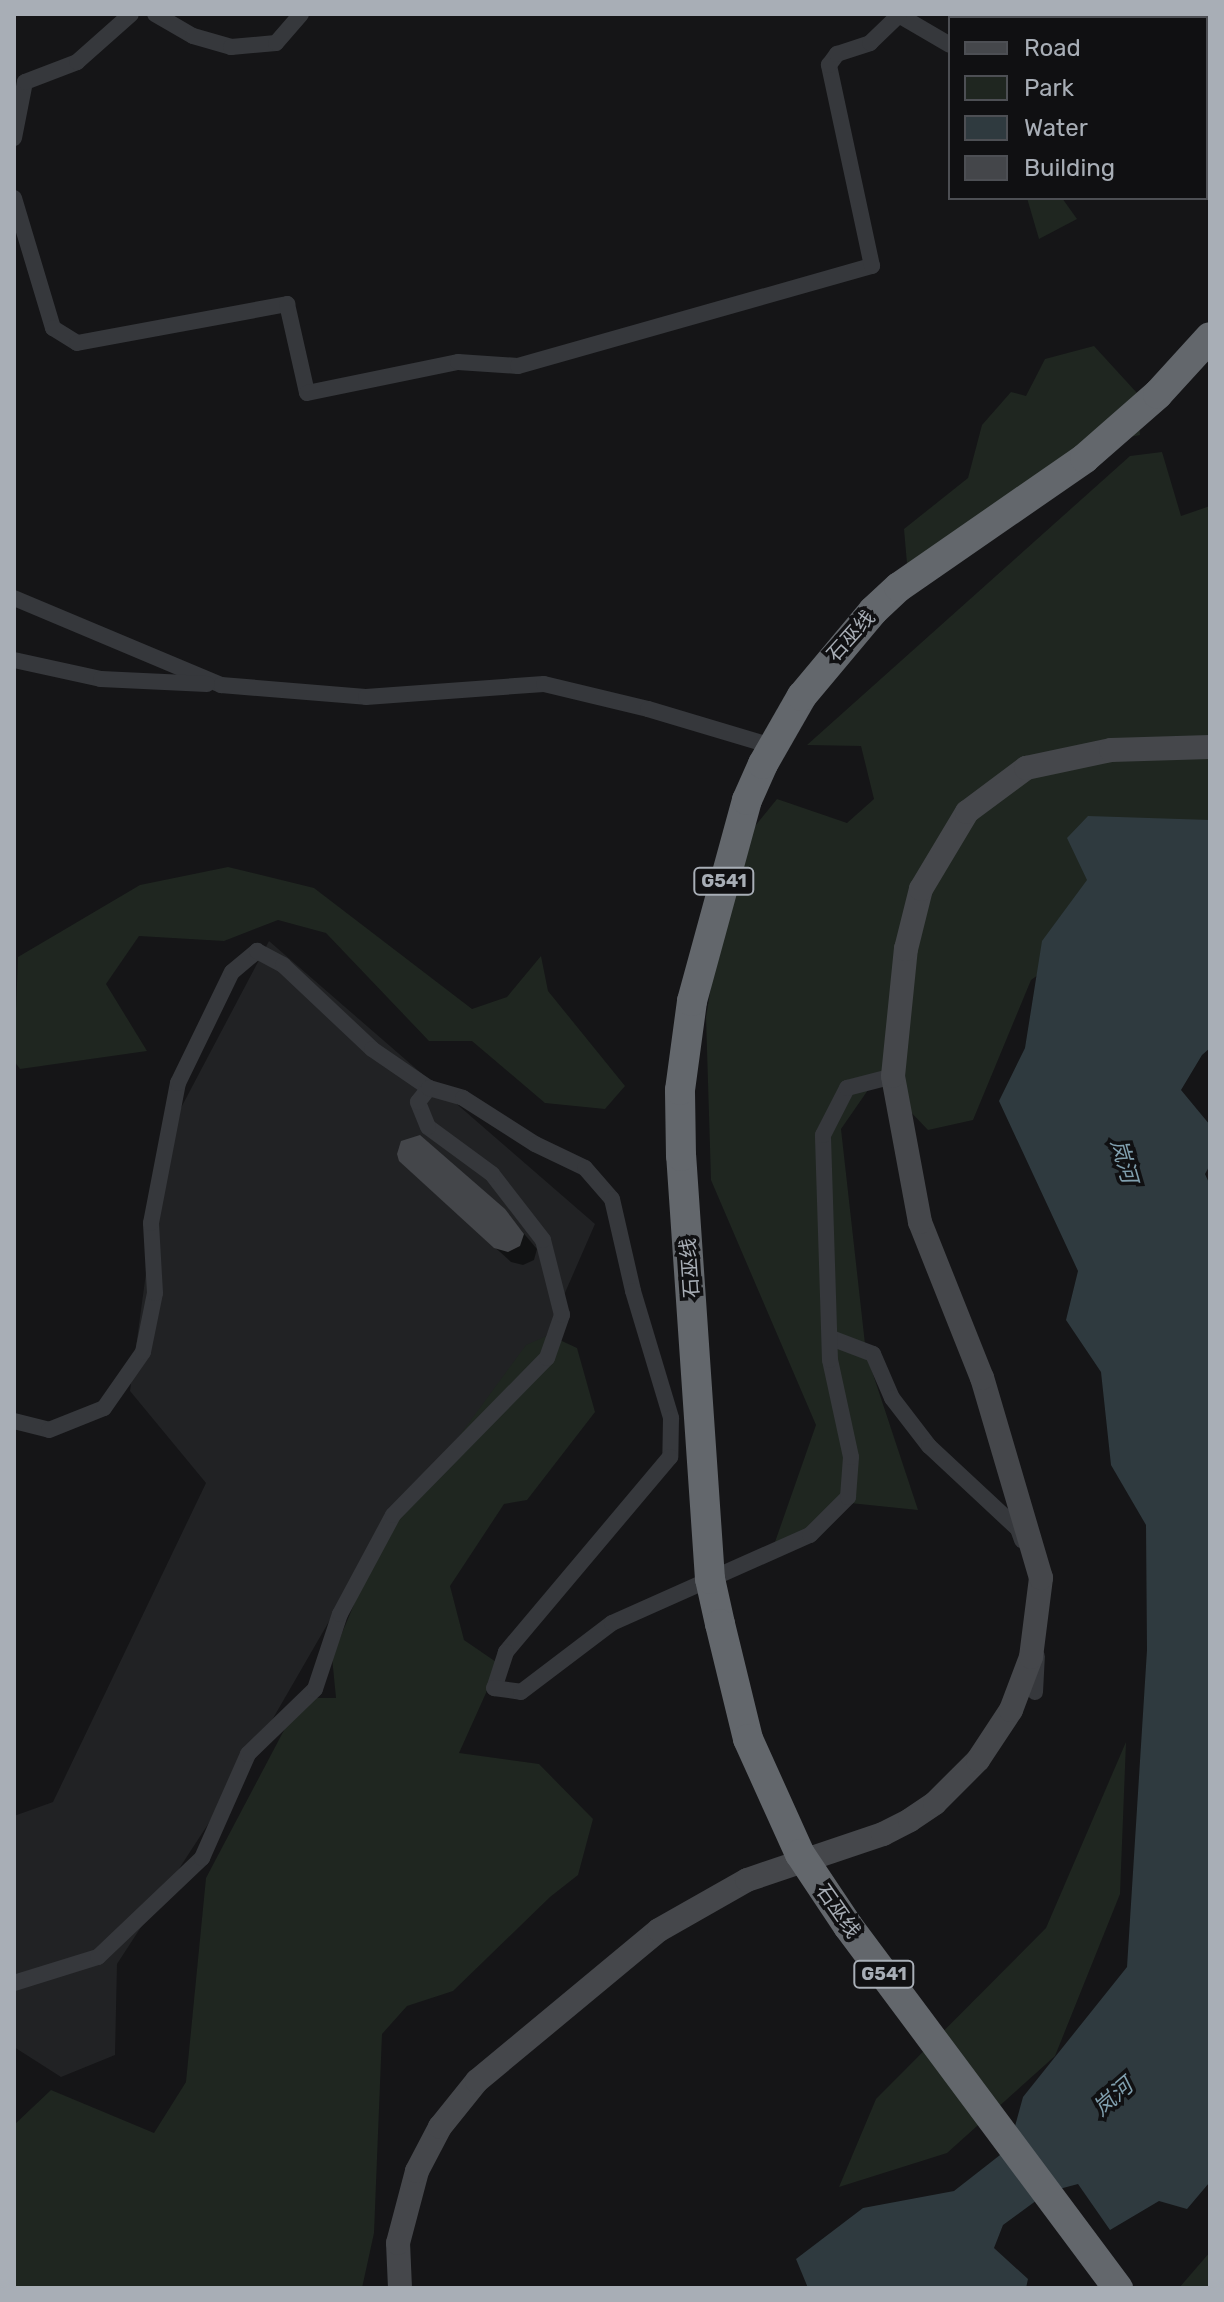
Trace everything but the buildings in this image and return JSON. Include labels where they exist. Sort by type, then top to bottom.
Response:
[{"type":"highway","name":"石巫线","points":[[1118,2288],[848,1926],[800,1854],[762,1776],[748,1739],[710,1579],[681,1145],[683,1057],[699,973],[747,800],[772,746],[825,665],[899,587],[1094,450],[1158,394],[1210,337]]},
{"type":"street","points":[[14,138],[25,82],[77,62],[131,14]]},
{"type":"street","points":[[155,14],[193,36],[231,47],[276,43],[301,14]]},
{"type":"street","points":[[14,198],[53,328],[77,343],[287,304],[307,393],[458,362],[518,366],[872,266],[829,65],[837,54],[870,43],[898,14],[948,44]]},
{"type":"street","points":[[14,598],[221,685]]},
{"type":"street","points":[[14,660],[101,679],[366,697],[544,684],[648,709],[772,746]]},
{"type":"street","points":[[400,2288],[398,2243],[409,2195],[428,2149],[457,2103],[498,2061],[659,1930],[747,1880],[883,1834],[935,1803],[978,1760],[996,1736],[1023,1682],[1037,1631],[1041,1578],[982,1378],[920,1222],[893,1076],[906,949],[921,889],[967,812],[1026,768],[1111,750],[1210,747]]},
{"type":"street","points":[[14,1421],[49,1430],[104,1408],[143,1352],[155,1293],[151,1223],[178,1083],[232,972],[257,951],[283,965],[372,1049],[429,1088],[463,1098],[535,1144],[585,1168],[612,1199],[633,1291],[671,1418],[670,1457],[506,1652],[494,1688],[521,1692],[612,1623],[810,1535],[848,1497],[851,1457],[830,1360],[823,1135],[847,1088],[893,1076]]},
{"type":"street","points":[[14,1983],[98,1957],[202,1858],[248,1754],[315,1689],[340,1614],[393,1515],[547,1358],[562,1315],[543,1240],[492,1174],[428,1127],[418,1102],[429,1088]]},
{"type":"street","points":[[831,1338],[873,1354],[892,1398],[929,1446],[1018,1529],[1040,1591],[1035,1692]]},
{"type":"shaded area","points":[[269,941],[595,1224],[533,1366],[383,1528],[242,1772],[117,1964],[115,2055],[61,2077],[14,2047],[14,1816],[53,1802],[206,1483],[130,1391],[164,1140]]},
{"type":"green space","points":[[1028,200],[1063,200],[1077,219],[1039,239]]},
{"type":"green space","points":[[1094,346],[1137,393],[1140,435],[1082,446],[908,575],[904,529],[968,478],[982,425],[1011,392],[1026,396],[1045,359]]},
{"type":"green space","points":[[1162,452],[1181,516],[1210,506],[1210,865],[1182,874],[1031,980],[973,1120],[928,1130],[877,1077],[841,1129],[866,1353],[918,1510],[840,1502],[768,1562],[816,1425],[711,1180],[706,1017],[733,853],[777,799],[847,823],[874,799],[861,746],[807,745],[1130,456]]},
{"type":"green space","points":[[228,867],[314,888],[472,1009],[507,997],[541,956],[548,991],[625,1086],[605,1109],[545,1103],[472,1041],[429,1041],[326,933],[278,920],[224,941],[139,936],[106,984],[147,1051],[20,1069],[14,1061],[18,957],[140,885]]},
{"type":"green space","points":[[549,1335],[577,1348],[595,1412],[527,1500],[504,1504],[450,1586],[464,1640],[499,1664],[459,1753],[539,1764],[593,1819],[578,1875],[550,1897],[453,1991],[407,2006],[382,2034],[374,2233],[362,2288],[14,2288],[14,2125],[51,2090],[154,2133],[186,2082],[206,1878],[301,1698],[336,1698],[332,1657],[378,1547],[526,1345]]},
{"type":"green space","points":[[1126,1742],[1120,1894],[1055,2056],[947,2153],[839,2187],[876,2099],[1046,1928]]},
{"type":"green space","points":[[1210,2252],[1210,2288],[1179,2288]]},
{"type":"water","name":"岚河","points":[[1088,816],[1210,820],[1210,1048],[1202,1055],[1181,1090],[1210,1125],[1210,1165],[1205,1174],[1210,1185],[1209,2183],[1187,2209],[1159,2201],[1110,2230],[1078,2184],[1048,2192],[1003,2225],[994,2248],[1028,2279],[1026,2288],[808,2288],[796,2259],[863,2208],[954,2191],[1009,2148],[1023,2097],[1127,1967],[1147,1650],[1146,1525],[1111,1465],[1101,1372],[1066,1320],[1078,1271],[999,1101],[1025,1048],[1042,941],[1087,880],[1067,838]]}]
